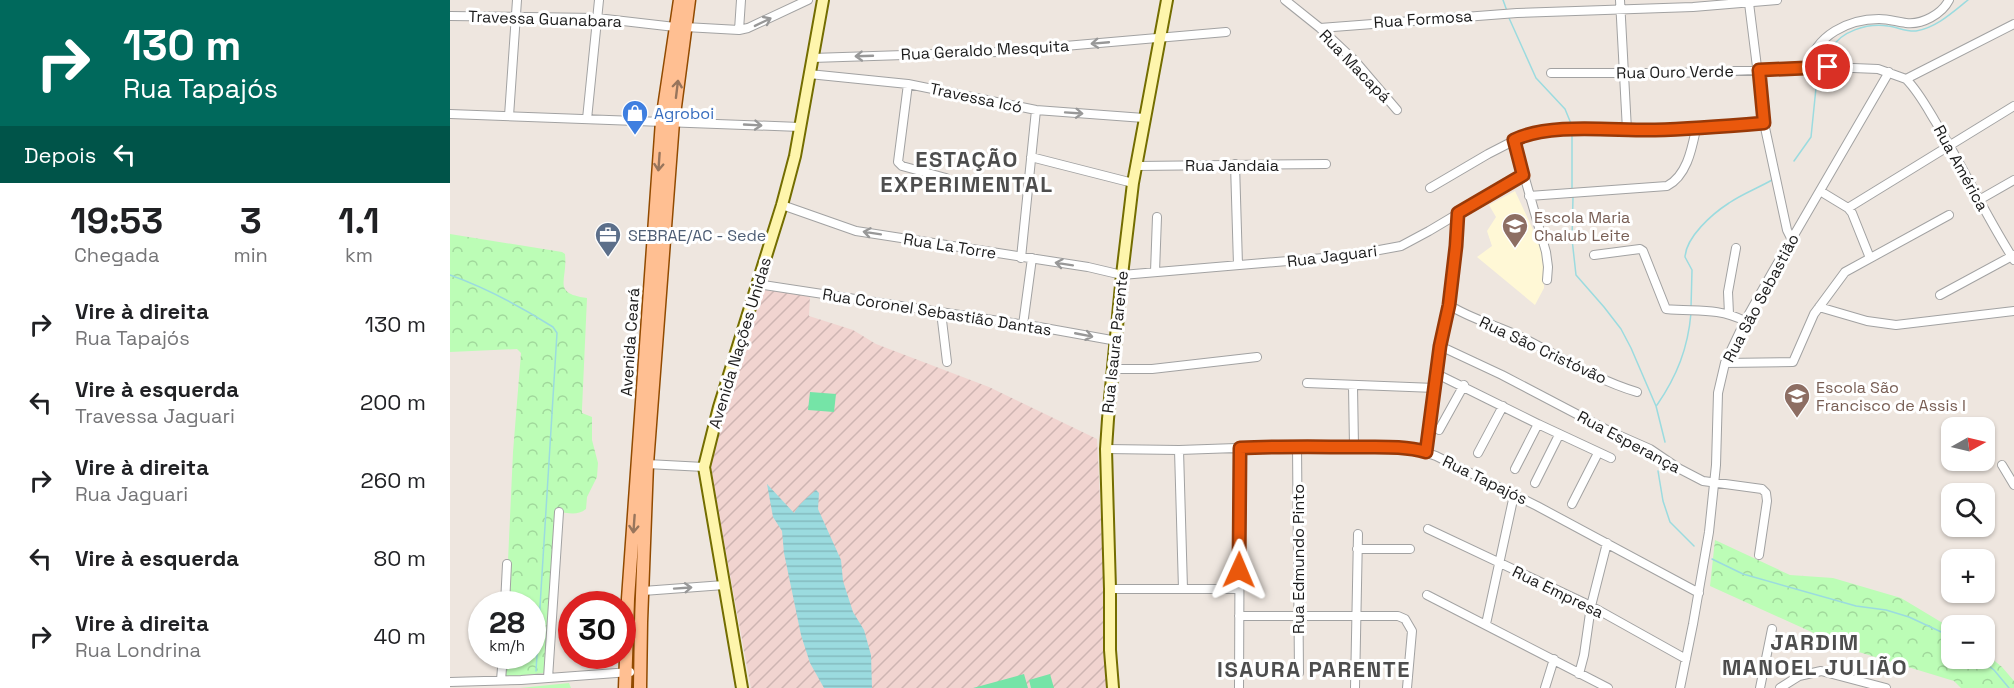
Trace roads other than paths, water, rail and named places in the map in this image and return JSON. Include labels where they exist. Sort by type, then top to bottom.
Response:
[{"type":"main road","name":"Avenida Ceará","points":[[629,591],[668,122],[680,27],[680,0]]},
{"type":"main road","name":"Avenida Ceará","points":[[680,27],[689,0]]},
{"type":"main road","name":"Avenida Ceará","points":[[640,688],[640,622],[647,464],[668,122]]},
{"type":"main road","points":[[631,558],[639,564],[643,576]]},
{"type":"main road","points":[[636,619],[640,622]]},
{"type":"main road","name":"Avenida Ceará","points":[[625,669],[626,688]]},
{"type":"street","points":[[509,116],[511,66],[517,16],[516,0]]},
{"type":"street","points":[[587,119],[599,0]]},
{"type":"street","points":[[738,30],[741,0]]},
{"type":"street","name":"Travessa Guanabara","points":[[450,16],[597,18],[680,27],[738,30],[755,26],[808,0]]},
{"type":"street","name":"Avenida Nações Unidas","points":[[742,688],[704,467],[719,407],[782,205],[800,127],[823,0]]},
{"type":"street","name":"Rua Isaura Parente","points":[[1113,688],[1110,650],[1106,449],[1133,183],[1158,38],[1167,0]]},
{"type":"street","name":"Rua Macapá","points":[[1285,0],[1320,28],[1356,62],[1397,110]]},
{"type":"street","name":"Rua Formosa","points":[[1320,28],[1620,4],[1693,7],[1775,0]]},
{"type":"street","points":[[1809,67],[1811,54],[1819,42],[1833,32],[1864,20],[1918,22],[1934,16],[1949,0]]},
{"type":"street","points":[[1749,3],[1764,123],[1791,240]]},
{"type":"street","points":[[1620,4],[1627,130]]},
{"type":"street","points":[[1906,79],[2014,24]]},
{"type":"street","name":"Rua Geraldo Mesquita","points":[[812,58],[996,52],[1226,32]]},
{"type":"street","name":"Rua Ouro Verde","points":[[1551,73],[1759,70],[1809,67],[1870,68],[1906,79]]},
{"type":"street","name":"Rua São Sebastião","points":[[1680,688],[1699,593],[1715,484],[1718,393],[1725,363],[1745,321],[1889,72]]},
{"type":"street","name":"Travessa Icó","points":[[809,74],[908,84],[1036,110],[1144,118]]},
{"type":"street","name":"Rua América","points":[[1906,79],[1919,94],[1950,144],[1978,200],[2013,257]]},
{"type":"street","points":[[908,84],[898,162],[946,178]]},
{"type":"street","points":[[1848,208],[2014,106]]},
{"type":"street","points":[[1021,258],[1036,110]]},
{"type":"street","points":[[450,114],[800,127]]},
{"type":"street","points":[[1430,188],[1514,140],[1534,133],[1601,128],[1696,129],[1764,123]]},
{"type":"street","points":[[1529,196],[1659,188],[1671,185],[1690,156],[1696,129]]},
{"type":"street","points":[[1514,140],[1546,252],[1548,267],[1546,280]]},
{"type":"street","points":[[1031,158],[1133,183]]},
{"type":"street","points":[[1235,164],[1238,266]]},
{"type":"street","name":"Rua Jandaia","points":[[1137,166],[1326,164]]},
{"type":"street","name":"Rua Jaguari","points":[[1122,275],[1347,256],[1387,249],[1414,239],[1523,175]]},
{"type":"street","points":[[1978,200],[2014,180]]},
{"type":"street","points":[[1820,191],[1848,208],[1856,219],[1870,258]]},
{"type":"street","name":"Rua La Torre","points":[[782,205],[856,231],[1032,258],[1122,275]]},
{"type":"street","points":[[1426,452],[1440,346],[1449,305],[1458,213]]},
{"type":"street","points":[[1725,363],[1793,362],[1819,307],[1845,272],[1949,215]]},
{"type":"street","points":[[1155,272],[1157,217]]},
{"type":"street","points":[[1594,255],[1637,248],[1643,251],[1664,308],[1703,309],[1729,314],[1745,321]]},
{"type":"street","points":[[1729,314],[1728,292],[1736,248]]},
{"type":"street","points":[[1940,295],[2013,257]]},
{"type":"street","points":[[1023,325],[1032,258]]},
{"type":"street","name":"Rua Coronel Sebastião Dantas","points":[[757,284],[1117,341]]},
{"type":"street","name":"Rua São Cristóvão","points":[[1449,305],[1462,313],[1525,339],[1595,377],[1637,392]]},
{"type":"street","points":[[1819,307],[1867,321],[1896,325],[2014,311]]},
{"type":"street","points":[[941,312],[948,362]]},
{"type":"street","name":"Rua Esperança","points":[[1440,346],[1502,375],[1609,431],[1650,449],[1691,475],[1715,484],[1758,488],[1766,493],[1767,507],[1759,555]]},
{"type":"street","points":[[1113,369],[1152,369],[1257,357]]},
{"type":"street","points":[[1437,374],[1464,385],[1611,459]]},
{"type":"street","points":[[1307,383],[1435,388]]},
{"type":"street","points":[[1439,430],[1464,385]]},
{"type":"street","points":[[1353,386],[1354,447]]},
{"type":"street","points":[[1478,453],[1503,406]]},
{"type":"street","points":[[1515,469],[1538,424]]},
{"type":"street","points":[[1535,483],[1560,435]]},
{"type":"street","name":"Rua Tapajós","points":[[1106,449],[1179,450],[1297,446],[1406,448],[1426,452],[1607,543],[1699,593]]},
{"type":"street","name":"Rua Edmundo Pinto","points":[[1297,446],[1299,673]]},
{"type":"street","points":[[1239,688],[1240,448]]},
{"type":"street","points":[[1179,450],[1183,589]]},
{"type":"street","points":[[1572,504],[1598,453]]},
{"type":"street","points":[[647,464],[704,467]]},
{"type":"street","points":[[2002,465],[2014,485]]},
{"type":"street","points":[[1486,624],[1514,495]]},
{"type":"street","points":[[548,678],[559,512]]},
{"type":"street","name":"Rua Empresa","points":[[1428,529],[1591,606],[1686,659]]},
{"type":"street","points":[[1355,688],[1358,534]]},
{"type":"street","points":[[1579,674],[1591,606],[1607,543]]},
{"type":"street","points":[[1358,549],[1410,549]]},
{"type":"street","points":[[506,591],[507,564]]},
{"type":"street","points":[[643,591],[724,585]]},
{"type":"street","points":[[1110,590],[1239,589]]},
{"type":"street","points":[[1427,595],[1608,688]]},
{"type":"street","points":[[1239,616],[1398,616],[1405,619],[1412,631],[1407,688]]},
{"type":"street","points":[[1760,688],[1772,629]]},
{"type":"street","points":[[1545,688],[1554,659]]},
{"type":"street","points":[[501,680],[502,669]]},
{"type":"street","points":[[450,682],[640,671]]},
{"type":"street","points":[[1780,688],[1799,676],[1821,671],[1886,688]]},
{"type":"water","points":[[767,484],[794,513],[816,490],[819,493],[818,509],[841,560],[843,581],[853,612],[864,630],[871,655],[872,688],[824,688],[810,663],[801,635],[784,553],[782,531],[773,517]]},
{"type":"waterway","points":[[1503,0],[1507,11]]},
{"type":"waterway","points":[[1831,49],[1841,37],[1863,27],[1880,25],[1913,31],[1930,27],[1968,0]]},
{"type":"waterway","points":[[1509,18],[1536,78],[1565,109],[1572,126]]},
{"type":"waterway","points":[[1794,161],[1811,137],[1817,78]]},
{"type":"waterway","points":[[1572,134],[1572,189]]},
{"type":"waterway","points":[[1691,308],[1692,270],[1685,257],[1686,249],[1695,234],[1722,208],[1772,180]]},
{"type":"waterway","points":[[1573,197],[1572,239],[1576,275],[1621,329],[1656,406],[1665,442]]},
{"type":"waterway","points":[[450,275],[515,305],[553,327],[557,333],[536,671]]},
{"type":"waterway","points":[[1657,405],[1680,361],[1691,313]]},
{"type":"waterway","points":[[1658,471],[1663,501],[1670,522],[1694,546]]},
{"type":"waterway","points":[[1712,559],[1743,574],[1856,606],[1886,610],[1909,617],[1941,632]]},
{"type":"waterway","points":[[1993,669],[2009,688]]},
{"type":"place","name":"Agroboi","points":[[635,136]]},
{"type":"place","name":"Escola Maria Chalub Leite","points":[[1515,249]]},
{"type":"place","name":"SEBRAE/AC - Sede","points":[[608,258]]},
{"type":"place","name":"Escola São Francisco de Assis I","points":[[1797,419]]},
{"type":"district","name":"ESTAÇÃO EXPERIMENTAL","points":[[967,172]]},
{"type":"district","name":"JARDIM MANOEL JULIÃO","points":[[1815,654]]},
{"type":"district","name":"ISAURA PARENTE","points":[[1314,669]]}]
